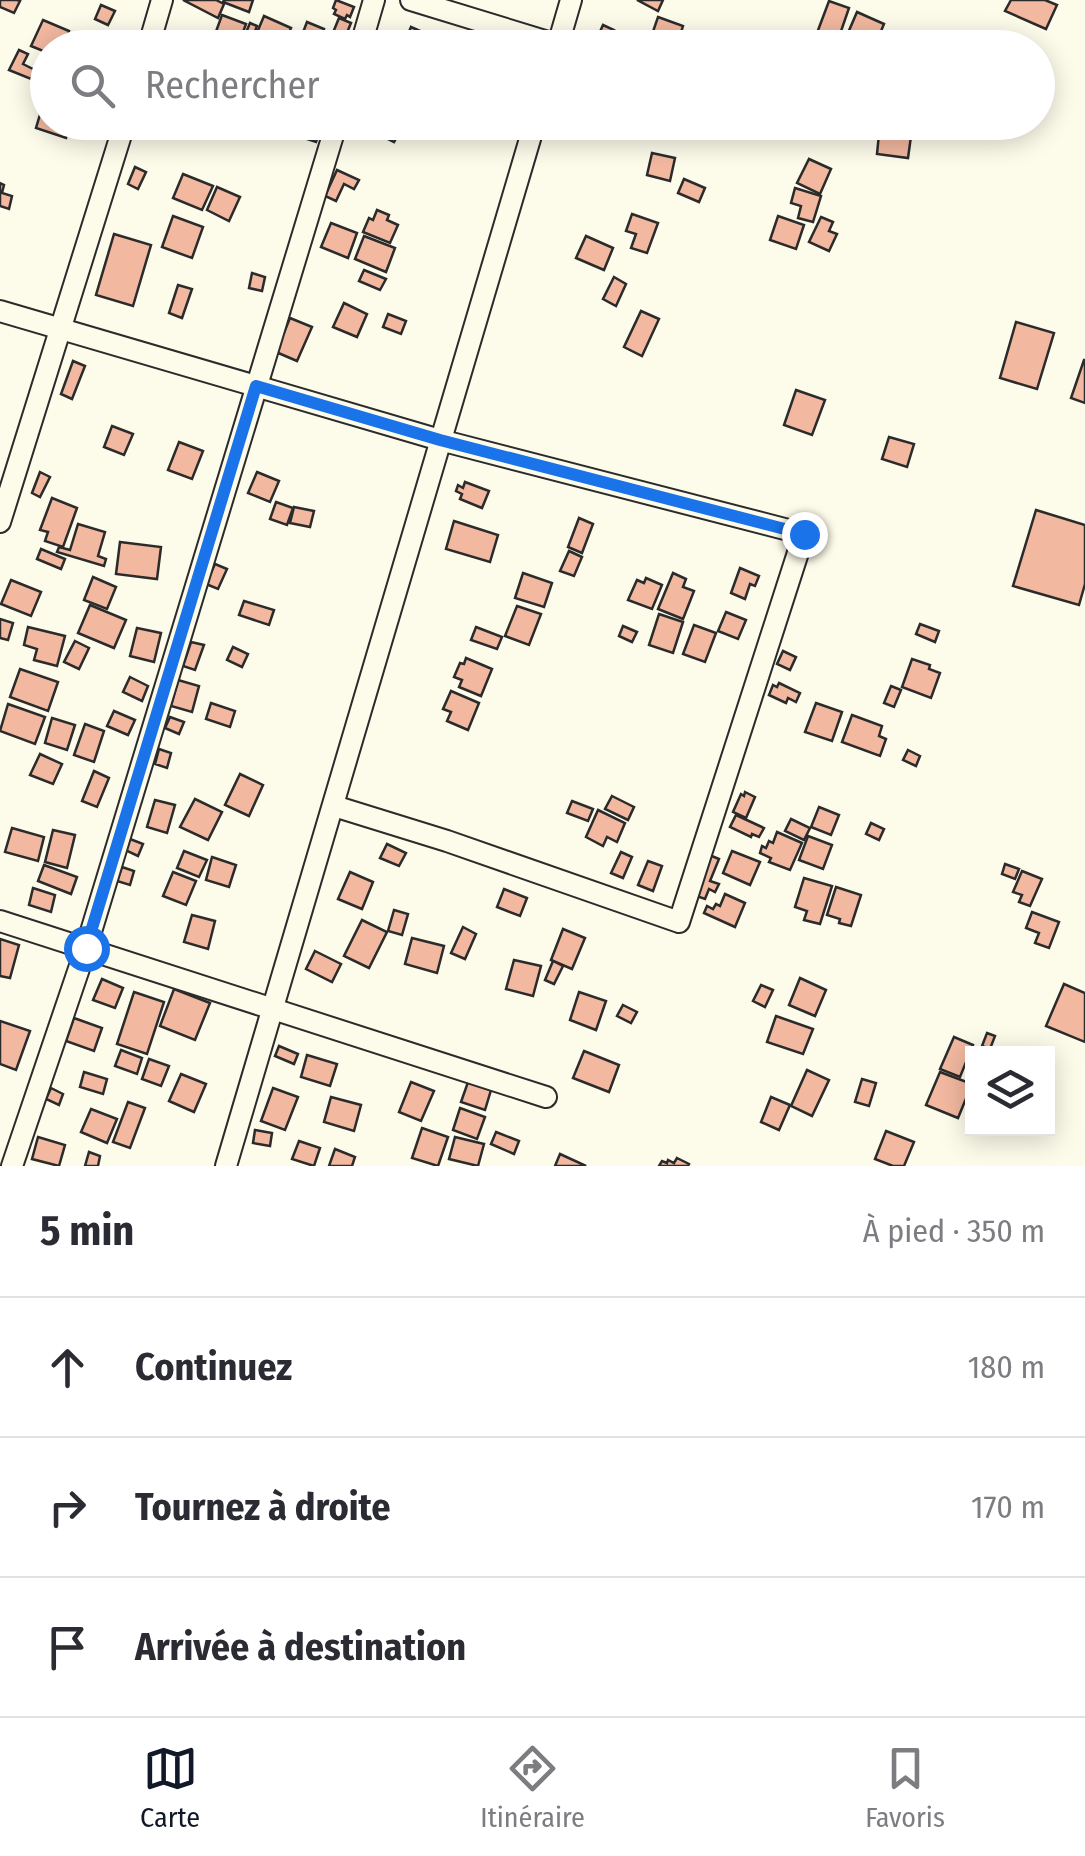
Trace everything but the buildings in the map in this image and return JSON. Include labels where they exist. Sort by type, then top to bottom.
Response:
[{"type":"street","points":[[153,30],[162,0]]},
{"type":"street","points":[[365,30],[374,0]]},
{"type":"street","points":[[411,0],[507,30]]},
{"type":"street","points":[[563,30],[571,0]]},
{"type":"street","points":[[0,522],[119,140]]},
{"type":"street","points":[[12,1166],[86,948],[331,140]]},
{"type":"street","points":[[226,1166],[530,140]]},
{"type":"street","points":[[0,311],[440,440],[804,534],[678,922],[334,806]]},
{"type":"street","points":[[0,921],[546,1097]]},
{"type":"route","points":[[86,948],[256,386],[440,440],[804,534]]}]
